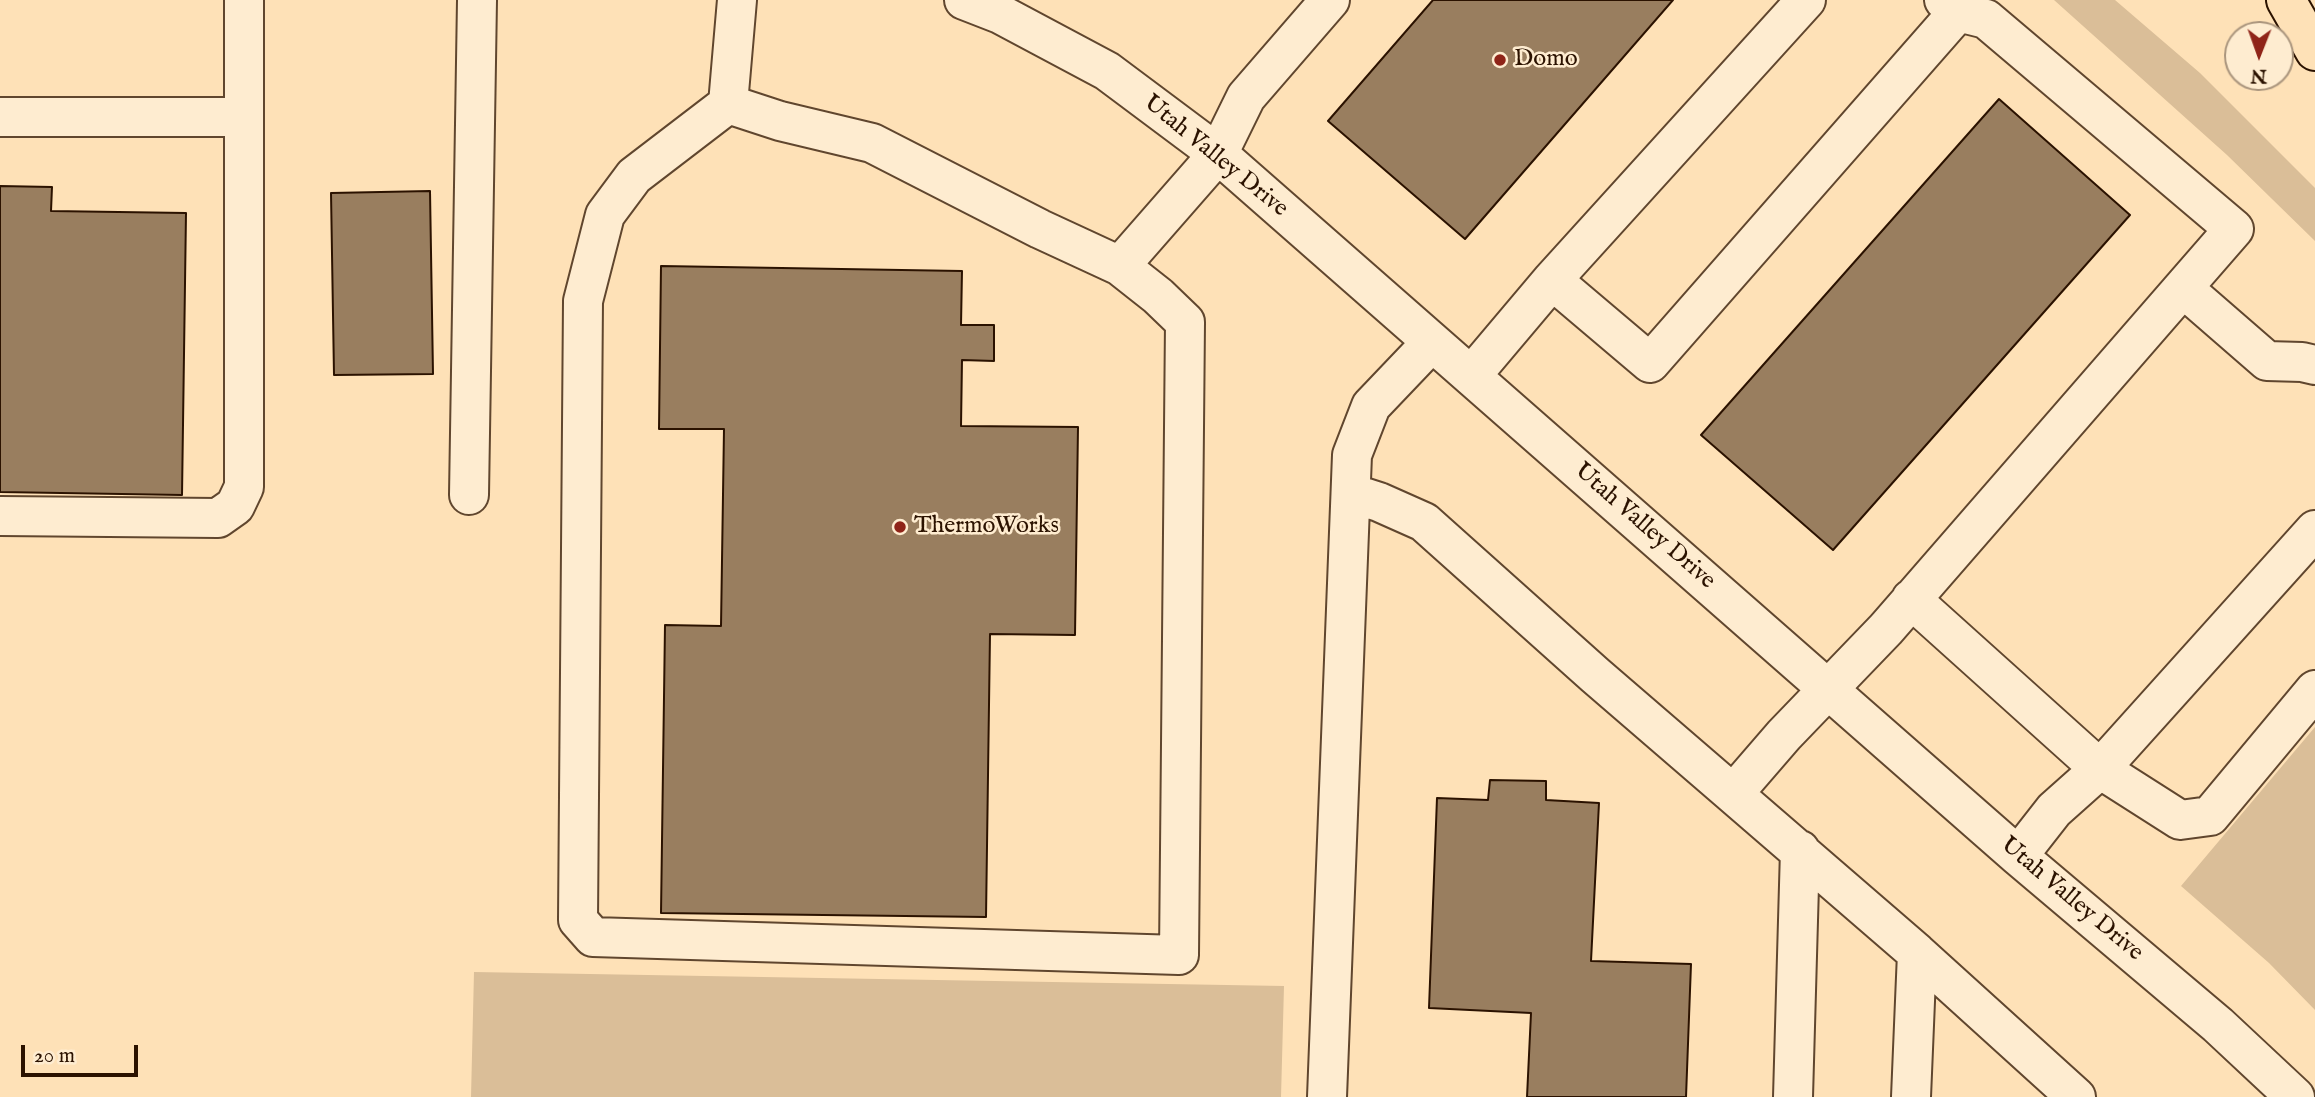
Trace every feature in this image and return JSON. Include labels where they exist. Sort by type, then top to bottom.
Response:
[{"type":"highway","points":[[2286,0],[2315,51]]},
{"type":"highway","points":[[2307,0],[2315,7]]},
{"type":"street","points":[[0,516],[218,518],[235,506],[244,487],[244,0]]},
{"type":"street","points":[[469,495],[477,0]]},
{"type":"street","points":[[728,104],[780,121],[872,143],[1028,223],[1120,266],[1185,322],[1179,955],[593,937],[578,920],[583,301],[605,215],[634,176],[728,104],[737,0]]},
{"type":"street","name":"Utah Valley Drive","points":[[964,0],[1000,13],[1107,71],[1217,154],[2018,856],[2218,1025],[2295,1097]]},
{"type":"street","points":[[1120,266],[1217,154],[1246,97],[1330,0]]},
{"type":"street","points":[[1471,376],[1552,280],[1806,0]]},
{"type":"street","points":[[1552,280],[1650,363],[1951,6],[1986,19],[2234,229],[1911,598],[1733,794]]},
{"type":"street","points":[[0,117],[243,117]]},
{"type":"street","points":[[2183,288],[2267,361],[2315,365]]},
{"type":"street","points":[[1327,1097],[1352,455],[1371,406],[1432,342]]},
{"type":"street","points":[[1351,493],[1424,522],[1917,953],[2076,1097]]},
{"type":"street","points":[[2018,856],[2054,810],[2100,769],[2315,530]]},
{"type":"street","points":[[1911,598],[2100,769],[2180,820],[2210,816],[2315,690]]},
{"type":"street","points":[[1793,1097],[1800,850]]},
{"type":"street","points":[[1911,1097],[1917,953]]},
{"type":"shaded area","points":[[2054,0],[2115,0],[2200,73],[2315,188],[2315,241],[2227,155]]},
{"type":"shaded area","points":[[2315,727],[2315,1010],[2269,963],[2181,886]]},
{"type":"shaded area","points":[[474,972],[1284,986],[1281,1097],[471,1097]]},
{"type":"building","name":"Domo","points":[[1433,0],[1673,0],[1465,239],[1328,121]]},
{"type":"building","points":[[1999,99],[2130,215],[1833,550],[1701,435]]},
{"type":"building","points":[[0,186],[52,187],[51,211],[186,213],[182,495],[0,492]]},
{"type":"building","points":[[430,191],[433,374],[334,375],[331,193]]},
{"type":"building","name":"ThermoWorks","points":[[661,266],[962,271],[961,325],[994,325],[994,361],[962,360],[961,426],[1078,427],[1075,635],[990,634],[986,917],[661,913],[665,625],[721,626],[724,429],[659,429]]},
{"type":"building","points":[[1490,780],[1546,781],[1546,800],[1599,803],[1591,961],[1691,964],[1686,1097],[1527,1097],[1531,1013],[1429,1008],[1437,798],[1488,800]]},
{"type":"place","name":"Domo","points":[[1500,60]]},
{"type":"place","name":"ThermoWorks","points":[[900,527]]}]
